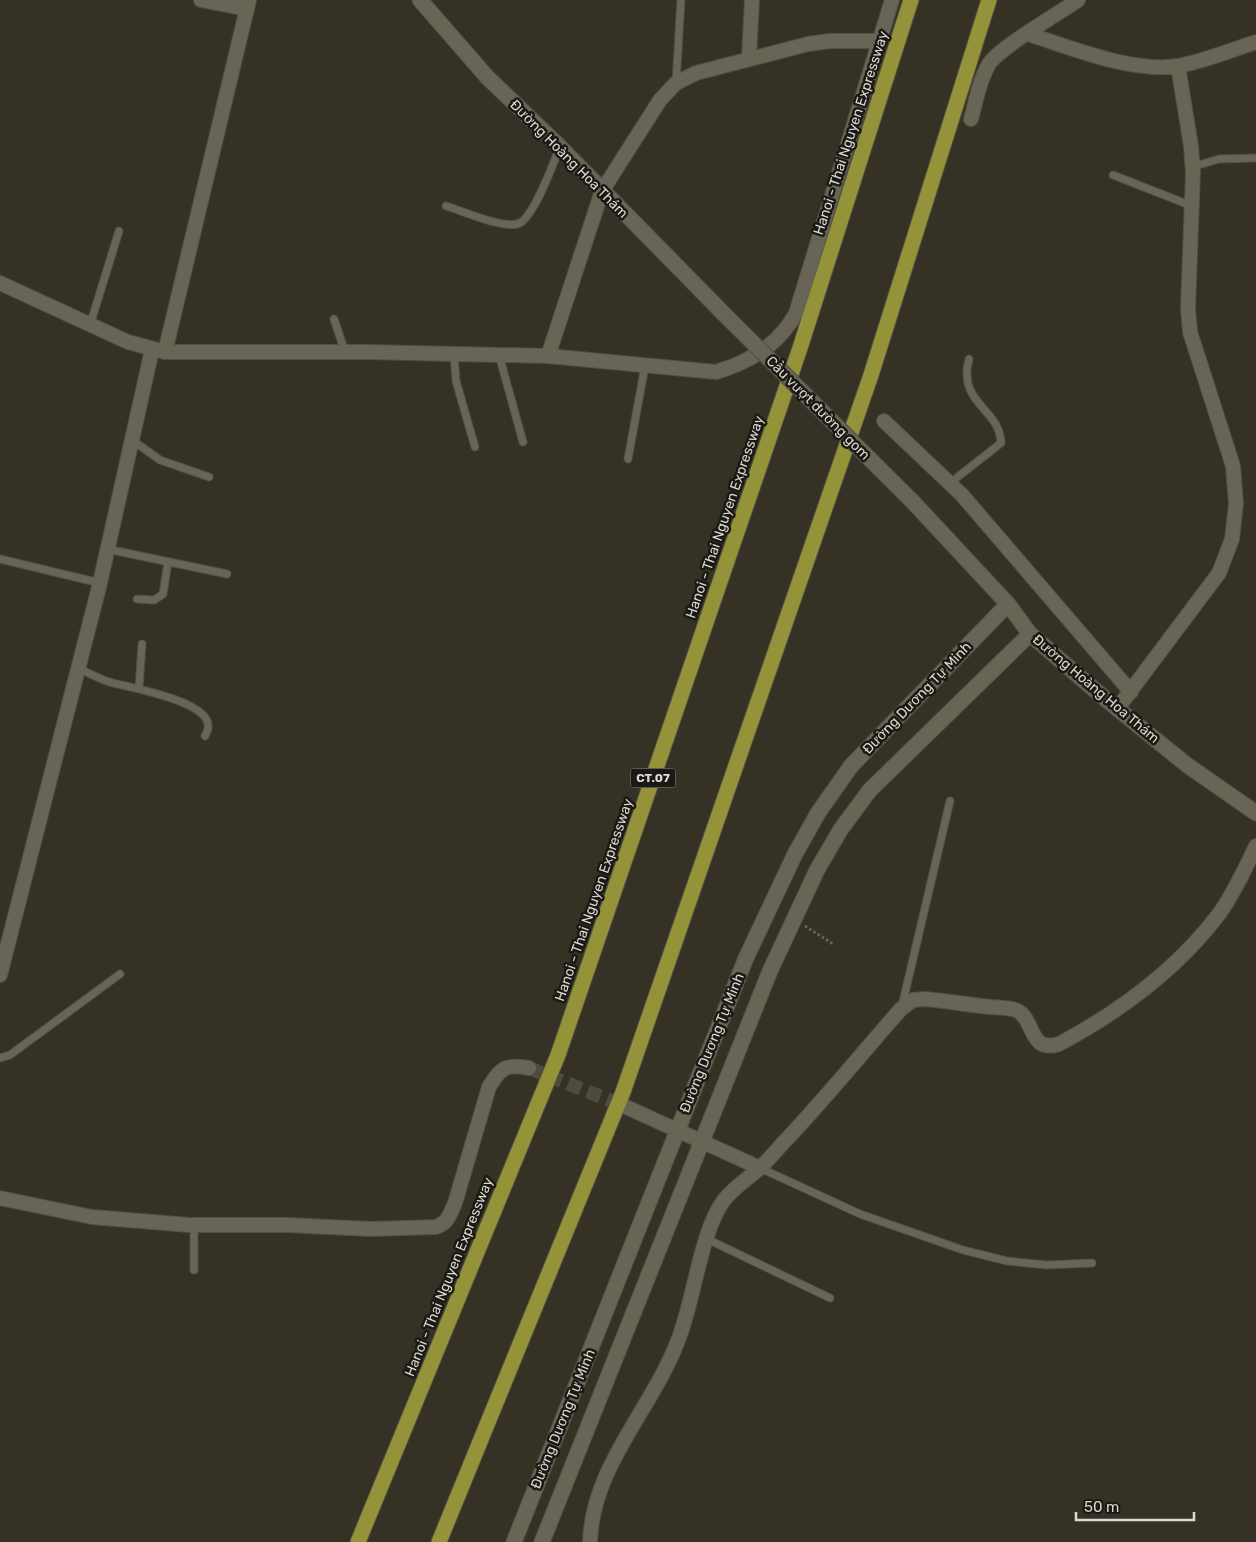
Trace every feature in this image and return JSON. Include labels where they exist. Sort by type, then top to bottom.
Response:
[{"type":"highway","name":"Hanoi - Thai Nguyen Expressway","points":[[358,1542],[558,1055],[800,348],[911,0]]},
{"type":"highway","points":[[438,1542],[623,1092],[871,375],[988,0]]},
{"type":"street","points":[[0,975],[100,582],[132,440],[158,351],[248,5],[201,0]]},
{"type":"street","name":"Đường Hoàng Hoa Thám","points":[[420,0],[488,77],[560,147],[723,313]]},
{"type":"street","points":[[749,58],[752,0]]},
{"type":"street","points":[[0,284],[128,342],[158,351],[548,356],[716,372],[740,365],[788,329],[796,313],[892,0]]},
{"type":"street","points":[[971,120],[981,80],[990,63],[1004,50],[1078,0]]},
{"type":"street","points":[[1028,34],[1112,60],[1145,65],[1178,66],[1256,42]]},
{"type":"street","points":[[548,356],[602,191],[660,100],[676,83],[696,73],[749,58],[830,42],[879,41]]},
{"type":"street","points":[[1117,709],[1219,572],[1232,539],[1236,504],[1233,466],[1190,332],[1188,308],[1192,166],[1178,66]]},
{"type":"street","name":"Cầu vượt đường gom","points":[[723,313],[913,502]]},
{"type":"street","points":[[884,421],[950,483],[1130,692]]},
{"type":"street","name":"Đường Hoàng Hoa Thám","points":[[913,502],[1008,604],[1030,634],[1117,709],[1187,765],[1256,813]]},
{"type":"street","name":"Đường Dương Tự Minh","points":[[514,1542],[746,958],[795,854],[818,814],[851,766],[1008,604]]},
{"type":"street","name":"Đường Dương Tự Minh","points":[[542,1542],[770,971],[822,862],[841,829],[870,790],[1030,634]]},
{"type":"street","points":[[590,1542],[592,1516],[616,1454],[661,1378],[677,1344],[692,1301],[707,1239],[724,1200],[760,1168],[816,1108],[901,1009],[913,1000],[924,998],[1007,1008],[1024,1016],[1037,1040],[1051,1046],[1059,1044],[1148,985],[1185,953],[1220,913],[1256,846]]},
{"type":"street","points":[[0,1198],[92,1217],[194,1225],[287,1225],[371,1229],[436,1227],[443,1224],[448,1218],[455,1203],[490,1087],[496,1074],[505,1067],[515,1065],[529,1068]]},
{"type":"street","points":[[624,1106],[760,1168]]},
{"type":"lane","points":[[676,83],[681,0]]},
{"type":"lane","points":[[446,206],[506,225],[519,224],[529,216],[560,147]]},
{"type":"lane","points":[[1192,166],[1219,159],[1256,158]]},
{"type":"lane","points":[[1113,175],[1192,206]]},
{"type":"lane","points":[[90,324],[119,231]]},
{"type":"lane","points":[[334,319],[346,352]]},
{"type":"lane","points":[[454,354],[456,380],[475,447]]},
{"type":"lane","points":[[498,355],[523,442]]},
{"type":"lane","points":[[950,483],[1001,443],[992,420],[970,393],[966,383],[968,359]]},
{"type":"lane","points":[[628,459],[645,366]]},
{"type":"lane","points":[[132,440],[155,457],[208,477]]},
{"type":"lane","points":[[107,549],[227,574]]},
{"type":"lane","points":[[0,559],[100,582]]},
{"type":"lane","points":[[137,599],[154,600],[163,594],[168,562]]},
{"type":"lane","points":[[139,688],[142,644]]},
{"type":"lane","points":[[78,668],[111,683],[139,688],[176,699],[203,716],[209,727],[205,736]]},
{"type":"lane","points":[[901,1009],[950,801]]},
{"type":"lane","points":[[0,1058],[10,1055],[120,974]]},
{"type":"lane","points":[[760,1168],[860,1214],[963,1250],[1007,1261],[1047,1265],[1092,1263]]},
{"type":"lane","points":[[194,1225],[194,1270]]},
{"type":"lane","points":[[707,1239],[830,1298]]},
{"type":"path","points":[[794,920],[833,944]]},
{"type":"tunnel","points":[[529,1068],[624,1106]]}]
